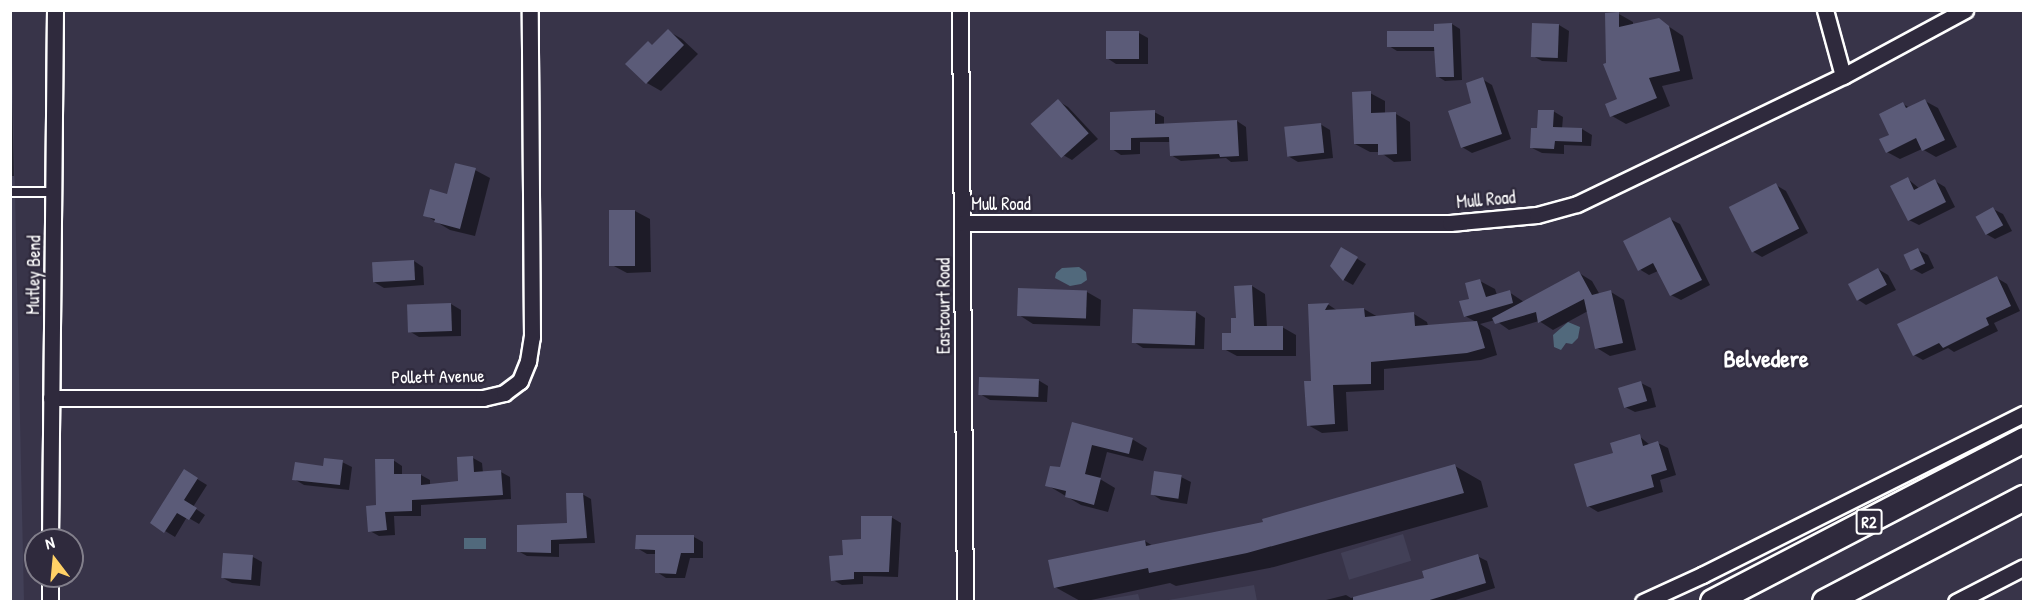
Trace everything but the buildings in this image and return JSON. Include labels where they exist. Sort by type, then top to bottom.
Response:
[{"type":"highway","name":"R2","points":[[1713,602],[2024,440]]},
{"type":"highway","points":[[1825,602],[2024,498]]},
{"type":"street","name":"Mutley Bend","points":[[50,528],[55,10]]},
{"type":"street","name":"Pollett Avenue","points":[[51,398],[483,398],[504,393],[520,381],[528,361],[532,337],[530,10]]},
{"type":"street","name":"Eastcourt Road","points":[[960,10],[965,602]]},
{"type":"street","points":[[1825,10],[1844,76]]},
{"type":"street","name":"Mull Road","points":[[963,223],[1450,223],[1537,215],[1577,204],[1844,76],[1965,10]]},
{"type":"street","points":[[1643,602],[1712,570],[2024,414]]},
{"type":"street","points":[[1956,602],[2024,567]]},
{"type":"lane","points":[[10,192],[55,192]]},
{"type":"shaded area","points":[[11,11],[24,602],[10,601]]},
{"type":"shaded area","points":[[1403,534],[1411,561],[1349,580],[1341,553]]},
{"type":"shaded area","points":[[1254,585],[1257,601],[1163,601]]},
{"type":"shaded area","points":[[1138,594],[1140,601],[1096,601]]},
{"type":"water","points":[[1079,267],[1086,272],[1087,280],[1081,284],[1070,286],[1055,278],[1056,273],[1062,268]]},
{"type":"water","points":[[1568,322],[1580,327],[1578,338],[1572,344],[1566,343],[1561,350],[1554,347],[1553,335]]},
{"type":"water","points":[[464,538],[486,538],[486,549],[464,549]]},
{"type":"district","name":"Belvedere","points":[[1766,359]]}]
